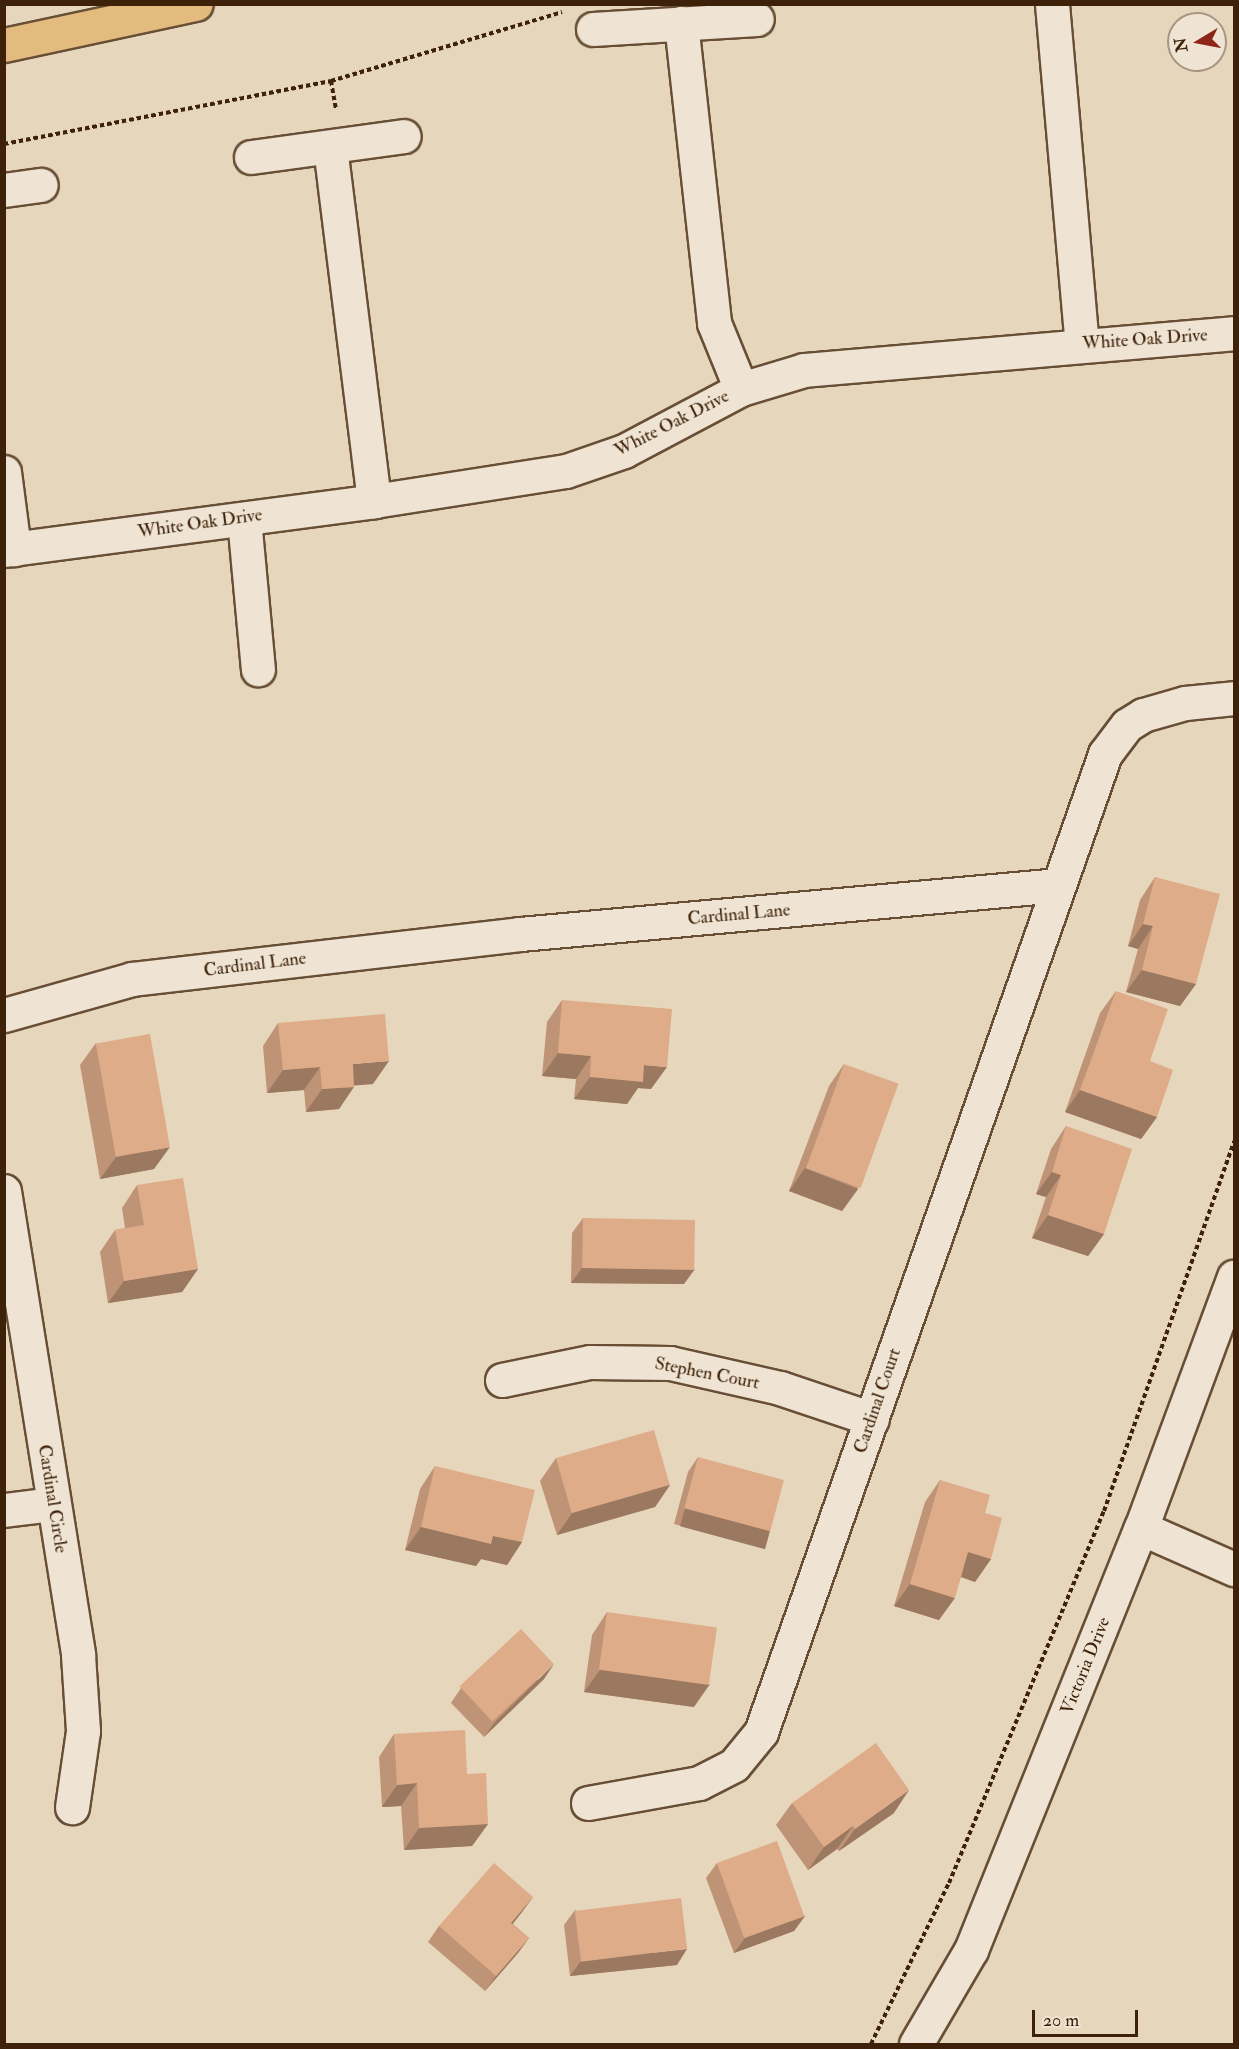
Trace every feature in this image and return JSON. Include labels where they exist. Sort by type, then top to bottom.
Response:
[{"type":"main road","points":[[4,45],[196,4]]},
{"type":"street","points":[[1052,4],[1082,345]]},
{"type":"street","points":[[583,19],[681,24],[757,19]]},
{"type":"street","points":[[681,24],[714,322],[741,388]]},
{"type":"street","points":[[251,157],[404,136]]},
{"type":"street","points":[[330,147],[374,501]]},
{"type":"street","points":[[4,190],[42,184]]},
{"type":"street","name":"White Oak Drive","points":[[9,549],[374,501],[566,471],[624,451],[741,388],[804,370],[1234,333]]},
{"type":"street","points":[[4,472],[9,549]]},
{"type":"street","points":[[244,519],[258,669]]},
{"type":"street","points":[[1058,885],[1105,754],[1127,725],[1162,708],[1234,698]]},
{"type":"street","name":"Cardinal Lane","points":[[4,1015],[132,979],[520,934],[1058,885]]},
{"type":"street","name":"Cardinal Court","points":[[588,1803],[699,1783],[734,1765],[749,1749],[773,1705],[1058,885]]},
{"type":"street","name":"Cardinal Circle","points":[[4,1191],[82,1697],[83,1731],[72,1807]]},
{"type":"street","name":"Victoria Drive","points":[[916,2044],[971,1950],[1141,1528],[1234,1277]]},
{"type":"street","name":"Stephen Court","points":[[502,1380],[590,1362],[669,1363],[780,1388],[872,1419]]},
{"type":"street","points":[[4,1510],[52,1504]]},
{"type":"street","points":[[1141,1528],[1234,1569]]},
{"type":"path","points":[[4,144],[331,81],[583,19]]},
{"type":"path","points":[[871,2044],[949,1883],[1100,1522],[1234,1141]]},
{"type":"building","points":[[1155,877],[1220,894],[1196,984],[1142,970],[1153,926],[1143,924]]},
{"type":"building","points":[[1116,991],[1168,1009],[1150,1061],[1173,1070],[1157,1117],[1080,1090]]},
{"type":"building","points":[[562,1000],[672,1009],[667,1067],[644,1065],[643,1082],[590,1077],[591,1056],[558,1053]]},
{"type":"building","points":[[385,1014],[389,1061],[353,1064],[354,1087],[322,1089],[320,1067],[283,1070],[278,1023]]},
{"type":"building","points":[[150,1034],[170,1147],[116,1157],[96,1044]]},
{"type":"building","points":[[844,1064],[899,1084],[861,1188],[806,1168]]},
{"type":"building","points":[[1066,1126],[1132,1149],[1104,1234],[1048,1215],[1061,1175],[1052,1172]]},
{"type":"building","points":[[183,1178],[198,1269],[124,1281],[115,1230],[144,1225],[137,1185]]},
{"type":"building","points":[[583,1218],[695,1220],[694,1270],[582,1268]]},
{"type":"building","points":[[654,1430],[670,1485],[572,1513],[556,1458]]},
{"type":"building","points":[[698,1457],[784,1480],[770,1531],[684,1508]]},
{"type":"building","points":[[435,1466],[535,1490],[522,1542],[493,1536],[491,1544],[421,1527]]},
{"type":"building","points":[[940,1480],[990,1495],[985,1513],[1002,1518],[991,1559],[968,1552],[955,1598],[910,1584]]},
{"type":"building","points":[[607,1612],[717,1627],[709,1685],[599,1669]]},
{"type":"building","points":[[521,1629],[554,1664],[492,1721],[460,1686]]},
{"type":"building","points":[[465,1730],[467,1774],[486,1773],[488,1824],[419,1828],[417,1783],[397,1785],[394,1734]]},
{"type":"building","points":[[876,1743],[909,1790],[855,1829],[853,1826],[824,1847],[792,1803]]},
{"type":"building","points":[[777,1841],[804,1916],[744,1938],[717,1863]]},
{"type":"building","points":[[494,1863],[533,1897],[511,1923],[529,1938],[496,1976],[439,1926]]},
{"type":"building","points":[[681,1898],[687,1949],[581,1962],[575,1911]]}]
